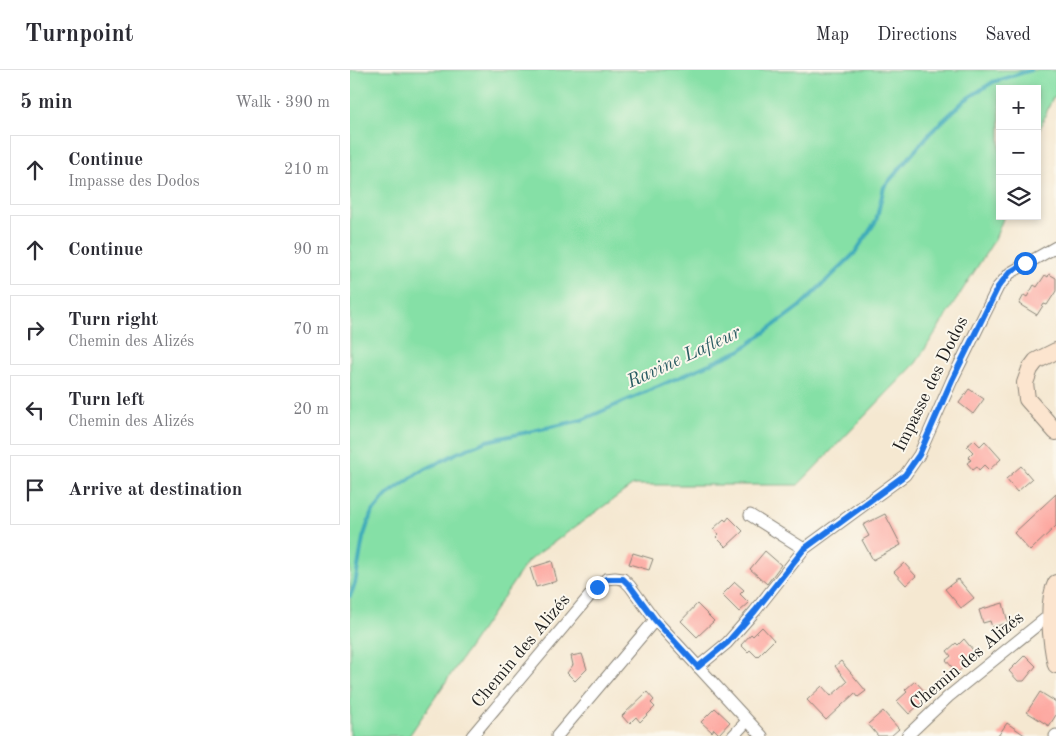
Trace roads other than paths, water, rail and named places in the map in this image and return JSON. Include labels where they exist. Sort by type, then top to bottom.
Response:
[{"type":"main road","points":[[1056,351],[1036,361],[1030,369],[1025,383],[1026,400],[1056,432]]},
{"type":"main road","points":[[1056,583],[1052,590],[1050,604],[1056,665]]},
{"type":"street","name":"Impasse des Dodos","points":[[698,667],[727,643],[804,549],[905,475],[919,455],[952,380],[998,287],[1010,272],[1056,247]]},
{"type":"street","points":[[750,515],[804,549]]},
{"type":"street","name":"Chemin des Alizés","points":[[472,736],[597,587],[606,579],[623,579],[630,586],[655,620],[762,736]]},
{"type":"street","name":"Chemin des Alizés","points":[[907,736],[948,697],[1050,614]]},
{"type":"street","points":[[557,736],[655,620]]},
{"type":"street","points":[[733,736],[747,721]]},
{"type":"waterway","name":"Ravine Lafleur","points":[[350,596],[355,584],[363,538],[371,514],[387,495],[418,473],[457,453],[487,441],[582,420],[741,350],[800,306],[854,254],[876,221],[884,187],[930,133],[965,100],[993,82],[1031,70]]}]
